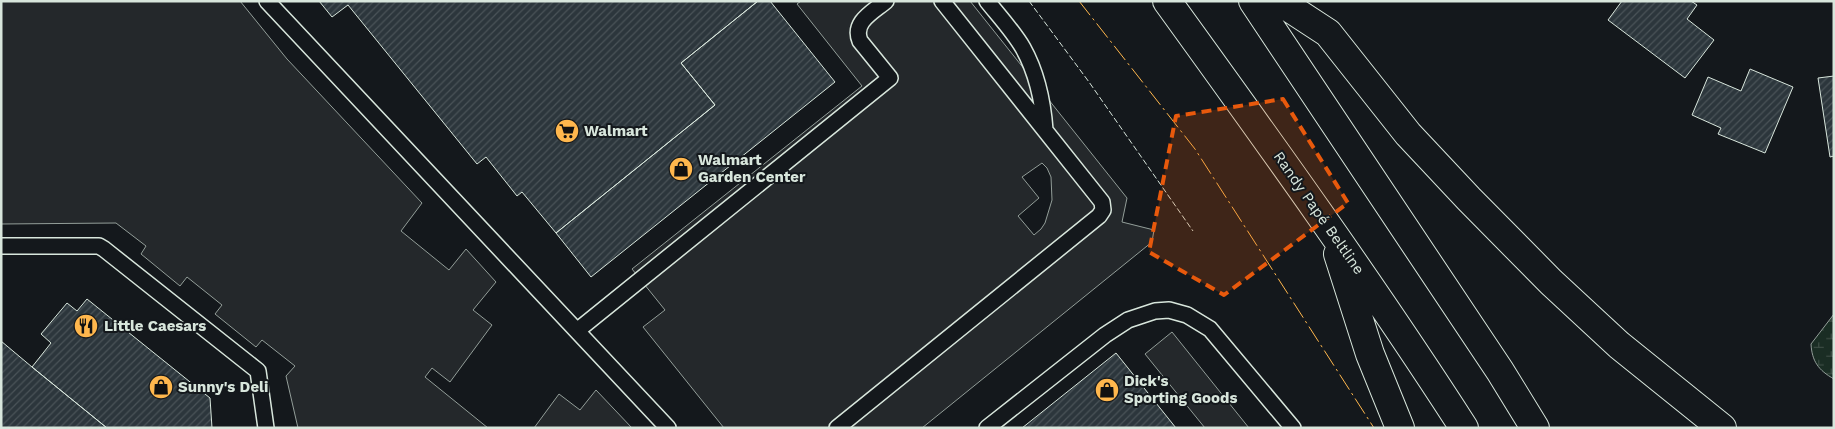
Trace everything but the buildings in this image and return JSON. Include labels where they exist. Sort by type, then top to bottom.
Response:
[{"type":"highway","name":"Randy Papé Beltline","points":[[1168,1],[1328,224],[1464,428]]},
{"type":"highway","points":[[1253,1],[1500,371],[1535,428]]},
{"type":"highway","points":[[1279,1],[1328,33],[1408,134],[1551,282],[1618,345],[1722,428]]},
{"type":"highway","points":[[1328,224],[1370,354],[1400,428]]},
{"type":"lane","points":[[267,1],[668,428]]},
{"type":"lane","points":[[578,330],[890,78],[857,35],[857,28],[862,21],[886,1]]},
{"type":"lane","points":[[836,428],[1099,216],[1102,210],[1102,202],[942,1]]},
{"type":"lane","points":[[986,1],[1022,47],[1032,66],[1042,100],[1045,130]]},
{"type":"lane","points":[[1,247],[99,246],[104,249],[258,371],[266,428]]},
{"type":"lane","points":[[987,428],[1128,320],[1155,311],[1169,310],[1187,315],[1210,329],[1293,428]]},
{"type":"highlighted area","points":[[1283,99],[1348,203],[1224,295],[1149,252],[1176,116]]},
{"type":"green space","points":[[1834,314],[1834,379],[1824,372],[1814,360],[1811,344]]},
{"type":"shaded area","points":[[1,1],[240,1],[287,59],[422,203],[401,231],[449,270],[466,249],[496,282],[473,310],[492,325],[450,382],[432,368],[425,377],[488,428],[298,428],[286,376],[295,366],[262,340],[256,347],[215,314],[222,305],[187,277],[180,286],[141,254],[146,246],[116,223],[1,224]]},
{"type":"shaded area","points":[[801,1],[970,1],[1127,198],[1122,222],[1154,230],[1152,242],[922,428],[724,428],[643,327],[665,310],[632,269],[862,86],[797,4]],"holes":[[[1042,163],[1047,168],[1051,177],[1052,200],[1045,223],[1034,235],[1018,216],[1039,198],[1022,177]]]},
{"type":"shaded area","points":[[1172,332],[1249,428],[1205,428],[1145,354]]},
{"type":"shaded area","points":[[596,390],[632,428],[534,428],[559,394],[580,410]]},
{"type":"fence","points":[[1029,1],[1089,82],[1193,231]]},
{"type":"power","points":[[1079,1],[1195,149],[1374,428]]},
{"type":"place","name":"Walmart","points":[[567,131]]},
{"type":"place","name":"Walmart Garden Center","points":[[681,169]]},
{"type":"place","name":"Little Caesars","points":[[86,326]]},
{"type":"place","name":"Sunny's Deli","points":[[161,387]]},
{"type":"place","name":"Dick's Sporting Goods","points":[[1107,390]]}]
